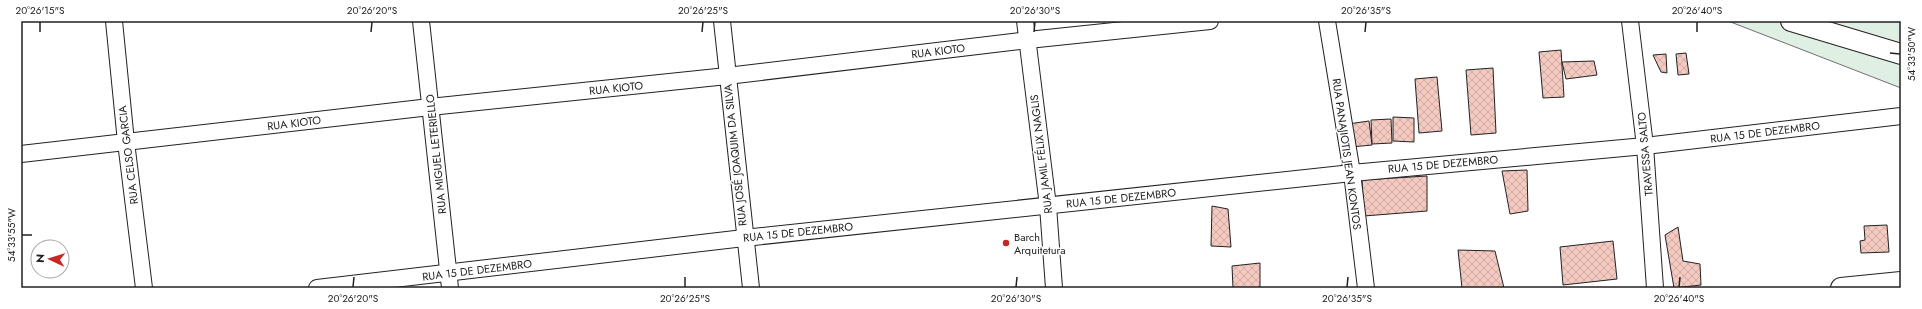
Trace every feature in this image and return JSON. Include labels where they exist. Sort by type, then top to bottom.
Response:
[{"type":"main road","points":[[1791,21],[1901,54]]},
{"type":"main road","points":[[1841,288],[1901,282]]},
{"type":"street","name":"RUA CELSO GARCIA","points":[[114,21],[126,142],[144,288]]},
{"type":"street","name":"RUA MIGUEL LETERIELLO","points":[[421,21],[450,280]]},
{"type":"street","name":"RUA JOSÉ JOAQUIM DA SILVA","points":[[722,21],[744,238],[751,288]]},
{"type":"street","name":"RUA JAMIL FÉLIX NAGLIS","points":[[1025,21],[1048,206],[1054,288]]},
{"type":"street","name":"RUA KIOTO","points":[[21,154],[430,107],[727,76],[1028,40],[1210,21]]},
{"type":"street","name":"RUA PANAJIOTIS JEAN KONTOS","points":[[1327,21],[1352,173],[1366,288]]},
{"type":"street","name":"TRAVESSA SALTO","points":[[1630,21],[1645,146],[1655,288]]},
{"type":"street","name":"RUA 15 DE DEZEMBRO","points":[[317,288],[450,280],[744,238],[1352,173],[1645,146],[1901,116]]},
{"type":"green space","points":[[1728,21],[1901,21],[1901,88]]},
{"type":"building","points":[[1561,50],[1564,97],[1543,98],[1539,52]]},
{"type":"building","points":[[1686,53],[1689,74],[1678,75],[1676,54]]},
{"type":"building","points":[[1666,54],[1667,73],[1661,72],[1653,55]]},
{"type":"building","points":[[1594,61],[1597,75],[1566,79],[1562,62]]},
{"type":"building","points":[[1493,68],[1496,133],[1471,135],[1466,70]]},
{"type":"building","points":[[1437,77],[1442,131],[1419,133],[1415,79]]},
{"type":"building","points":[[1393,117],[1414,118],[1414,142],[1393,141]]},
{"type":"building","points":[[1391,119],[1392,143],[1372,144],[1371,120]]},
{"type":"building","points":[[1369,121],[1372,145],[1351,147],[1348,124]]},
{"type":"building","points":[[1527,170],[1528,211],[1510,214],[1502,171]]},
{"type":"building","points":[[1427,176],[1427,211],[1364,216],[1362,180]]},
{"type":"building","points":[[1212,206],[1228,209],[1231,247],[1211,246]]},
{"type":"building","points":[[1887,225],[1889,252],[1861,253],[1860,241],[1865,240],[1864,226]]},
{"type":"building","points":[[1678,227],[1683,261],[1700,264],[1701,285],[1674,288],[1665,235]]},
{"type":"building","points":[[1613,241],[1617,279],[1563,285],[1560,247]]},
{"type":"building","points":[[1458,250],[1495,251],[1504,288],[1462,288]]},
{"type":"building","points":[[1260,263],[1260,288],[1233,288],[1232,266]]},
{"type":"place","name":"Barch Arquitetura","points":[[1006,243]]}]
